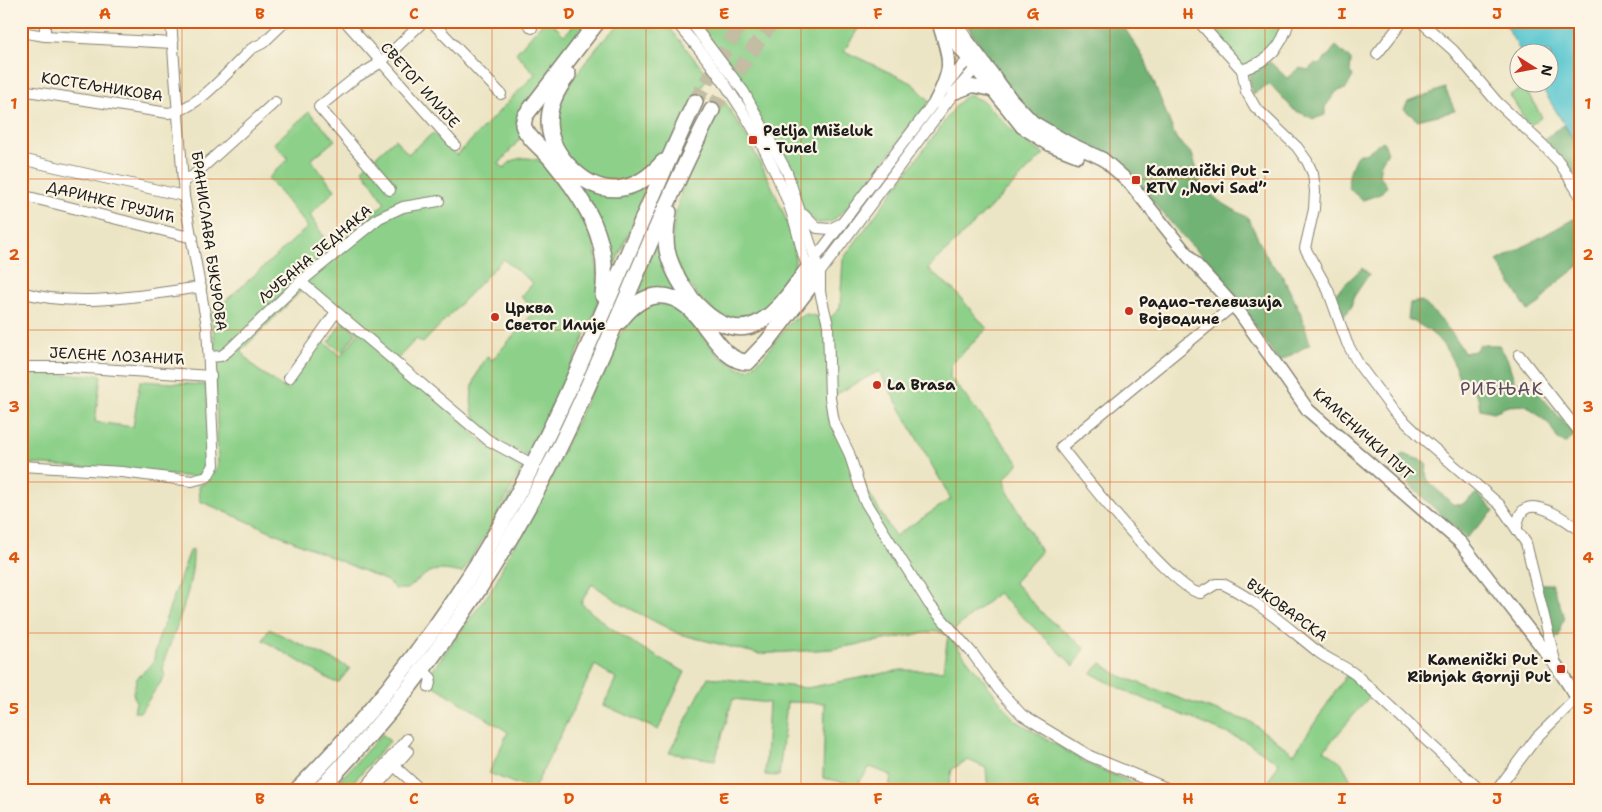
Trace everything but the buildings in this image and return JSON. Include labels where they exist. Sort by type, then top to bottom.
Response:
[{"type":"highway","points":[[596,328],[606,276],[605,255],[598,231],[579,196],[523,125],[525,116],[598,21]]},
{"type":"highway","points":[[611,21],[558,88],[548,125],[556,152],[590,184],[611,189],[632,186],[645,180],[662,164],[676,142]]},
{"type":"highway","points":[[296,791],[360,721],[420,646],[471,573],[530,469],[596,328],[695,102]]},
{"type":"highway","points":[[318,791],[350,756],[422,669],[486,580],[542,481],[677,182],[712,110]]},
{"type":"highway","points":[[677,182],[668,214],[665,236],[672,267],[696,302],[718,323],[740,328],[755,325],[772,315],[815,275]]},
{"type":"highway","points":[[602,350],[618,323],[631,308],[648,298],[667,296],[685,304],[733,358],[748,362],[768,342],[815,275]]},
{"type":"main road","name":"КАМЕНИЧКИ ПУТ","points":[[938,21],[1033,122],[1067,142],[1103,159],[1129,182],[1190,258],[1234,305],[1308,410],[1461,543],[1556,665],[1579,701]]},
{"type":"main road","points":[[936,102],[948,76],[950,64],[938,21]]},
{"type":"main road","name":"КАМЕНИЧКИ ПУТ","points":[[953,21],[991,90],[1022,127],[1035,137],[1094,162],[1129,182]]},
{"type":"main road","points":[[954,93],[972,86],[991,90]]},
{"type":"street","points":[[45,21],[45,36]]},
{"type":"street","name":"БРАНИСЛАВА БУКУРОВА","points":[[21,466],[122,472],[192,481],[203,480],[211,472],[214,465],[210,357],[201,287],[184,196],[172,21]]},
{"type":"street","points":[[178,112],[195,103],[251,49],[263,43],[286,21]]},
{"type":"street","name":"СВЕТОГ ИЛИЈЕ","points":[[345,21],[380,63],[455,145]]},
{"type":"street","points":[[390,190],[320,107],[355,78],[380,63],[424,21]]},
{"type":"street","points":[[430,21],[501,94]]},
{"type":"street","points":[[675,21],[706,57],[757,137],[790,208],[815,275]]},
{"type":"street","points":[[690,21],[730,71],[759,117],[787,172],[799,205],[828,325],[830,398],[834,422],[849,453],[864,500],[929,604],[973,654],[999,690],[1022,715],[1090,756],[1174,791]]},
{"type":"street","points":[[1198,21],[1242,70],[1246,91],[1256,107],[1297,147],[1313,174],[1314,209],[1305,248],[1328,290],[1347,343],[1359,365],[1392,409],[1422,438],[1500,505],[1517,527],[1528,550],[1556,665]]},
{"type":"street","points":[[1242,70],[1259,63],[1276,51],[1289,21]]},
{"type":"street","points":[[1377,54],[1403,21]]},
{"type":"street","points":[[1420,21],[1453,50],[1497,102],[1560,163],[1581,196]]},
{"type":"street","points":[[21,32],[45,36],[173,43]]},
{"type":"street","points":[[815,275],[954,93],[975,60]]},
{"type":"street","points":[[815,275],[847,219],[936,102],[975,60]]},
{"type":"street","name":"КОСТЕЉНИКОВА","points":[[21,90],[168,113],[178,112]]},
{"type":"street","points":[[183,181],[193,176],[275,102]]},
{"type":"street","points":[[21,159],[184,196]]},
{"type":"street","name":"ДАРИНКЕ ГРУЈИЋ","points":[[21,195],[193,238]]},
{"type":"street","name":"ЉУБАНА ЈЕДНАКА","points":[[210,357],[221,356],[228,352],[301,282],[379,218],[394,210],[439,201]]},
{"type":"street","points":[[799,205],[808,221],[817,228],[830,229],[847,219]]},
{"type":"street","points":[[301,282],[488,440],[530,469]]},
{"type":"street","points":[[21,292],[51,298],[85,300],[201,287]]},
{"type":"street","name":"ВУКОВАРСКА","points":[[1234,305],[1062,448],[1129,531],[1154,557],[1195,592],[1201,593],[1216,584],[1223,584],[1271,614],[1317,651],[1342,664],[1356,675],[1482,791]]},
{"type":"street","points":[[289,378],[336,312]]},
{"type":"street","points":[[1519,355],[1581,434]]},
{"type":"street","name":"ЈЕЛЕНЕ ЛОЗАНИЋ","points":[[21,367],[70,367],[211,376]]},
{"type":"street","points":[[1517,527],[1520,514],[1525,509],[1534,507],[1546,510],[1581,531]]},
{"type":"street","points":[[422,669],[431,678],[429,687]]},
{"type":"street","points":[[1496,791],[1536,737],[1579,701]]},
{"type":"street","points":[[372,791],[392,764],[407,739]]},
{"type":"street","points":[[362,791],[408,751]]},
{"type":"street","points":[[392,764],[422,791]]},
{"type":"green space","points":[[544,21],[550,21],[564,35],[578,21],[595,21],[517,116],[517,124],[523,135],[499,164],[504,168],[514,160],[525,158],[548,163],[594,232],[599,297],[595,312],[576,356],[528,456],[502,443],[483,430],[474,417],[472,408],[472,390],[483,363],[488,356],[492,360],[536,310],[521,297],[533,283],[503,259],[423,343],[416,339],[392,365],[463,421],[482,441],[523,466],[489,530],[462,573],[444,570],[432,571],[408,589],[395,589],[387,581],[200,501],[199,486],[209,481],[218,465],[215,345],[211,314],[308,227],[268,178],[288,159],[274,143],[309,112],[335,140],[311,160],[335,190],[310,215],[332,250],[385,203],[362,169],[395,139],[408,154],[433,133],[457,155],[535,74],[516,53]],"holes":[[[303,289],[359,333],[341,356],[321,340],[287,390],[255,368],[241,351]]]},
{"type":"green space","points":[[624,21],[657,21],[670,28],[708,76],[659,163],[642,178],[600,184],[559,150],[554,116],[566,90],[585,63],[606,37]]},
{"type":"green space","points":[[696,21],[863,21],[844,51],[912,83],[930,101],[851,205],[831,222],[818,223],[809,216],[800,201],[765,131],[727,64]]},
{"type":"green space","points":[[964,21],[1116,21],[1124,27],[1145,60],[1176,138],[1192,154],[1202,186],[1219,201],[1248,218],[1269,261],[1281,273],[1302,316],[1310,344],[1279,362],[1242,306],[1208,262],[1182,236],[1140,186],[1064,139],[1017,102]]},
{"type":"green space","points":[[1201,21],[1285,21],[1274,49],[1242,67]]},
{"type":"green space","points":[[1336,46],[1351,60],[1350,72],[1353,76],[1346,89],[1337,91],[1325,107],[1325,115],[1314,119],[1294,110],[1272,86],[1267,85],[1253,94],[1249,76],[1250,72],[1270,62],[1287,78],[1299,68],[1308,70],[1314,64],[1320,65]]},
{"type":"green space","points":[[959,75],[962,77],[828,255],[826,253]]},
{"type":"green space","points":[[1445,88],[1455,111],[1417,120],[1404,109],[1408,102]]},
{"type":"green space","points":[[1515,92],[1527,92],[1542,117],[1529,126],[1510,95]]},
{"type":"green space","points":[[967,95],[983,101],[1023,141],[1044,154],[928,269],[954,290],[987,329],[951,364],[950,377],[1019,463],[1005,478],[1007,490],[1041,552],[1014,582],[1046,617],[1085,648],[1074,666],[998,593],[948,635],[936,631],[831,649],[759,654],[679,634],[623,605],[592,584],[581,603],[617,632],[685,672],[658,730],[604,705],[616,678],[595,665],[533,791],[489,773],[508,732],[425,680],[494,586],[508,555],[541,499],[613,343],[635,315],[651,304],[669,305],[686,315],[718,355],[738,368],[749,369],[764,356],[790,322],[806,314],[829,319],[840,308],[843,259],[958,103]],"holes":[[[879,371],[951,499],[895,536],[875,503],[849,451],[842,433],[833,396]]]},
{"type":"green space","points":[[724,101],[745,134],[779,202],[793,244],[795,260],[790,278],[776,300],[755,318],[741,322],[727,320],[697,295],[686,280],[672,253],[673,229],[681,191],[696,155]]},
{"type":"green space","points":[[1564,125],[1581,152],[1581,189],[1568,168],[1544,139]]},
{"type":"green space","points":[[535,131],[576,179],[595,190],[651,182],[612,271],[603,231],[532,133]]},
{"type":"green space","points":[[1383,141],[1388,152],[1381,163],[1379,175],[1387,186],[1380,194],[1363,200],[1350,189],[1348,181],[1350,171],[1358,154],[1365,154]]},
{"type":"green space","points":[[680,152],[684,154],[550,450],[516,516],[441,633],[363,731],[305,791],[437,631],[609,313]]},
{"type":"green space","points":[[1581,215],[1581,264],[1553,286],[1540,303],[1528,311],[1497,261]]},
{"type":"green space","points":[[662,228],[673,279],[739,352],[737,355],[687,299],[626,307]]},
{"type":"green space","points":[[1362,268],[1369,274],[1353,298],[1351,308],[1343,317],[1335,294]]},
{"type":"green space","points":[[1422,301],[1446,326],[1464,353],[1475,351],[1479,345],[1499,345],[1507,358],[1515,383],[1528,381],[1575,435],[1565,444],[1557,438],[1549,424],[1526,405],[1508,406],[1494,412],[1480,409],[1478,397],[1471,387],[1460,383],[1453,361],[1442,344],[1428,330],[1408,319],[1410,303]]},
{"type":"green space","points":[[342,322],[356,333],[342,352],[329,342]]},
{"type":"green space","points":[[21,374],[101,375],[95,422],[133,427],[140,381],[207,385],[210,465],[205,473],[195,477],[21,463]]},
{"type":"green space","points":[[1403,454],[1426,462],[1426,476],[1429,481],[1452,504],[1461,505],[1477,493],[1494,511],[1466,538],[1388,465]]},
{"type":"green space","points":[[193,549],[193,563],[188,591],[165,658],[163,669],[165,676],[140,712],[134,712],[136,702],[133,693],[137,678],[153,663],[157,643],[190,551]]},
{"type":"green space","points":[[1538,584],[1552,584],[1565,618],[1561,625],[1559,637],[1554,638]]},
{"type":"green space","points":[[269,629],[350,668],[339,682],[334,682],[263,640]]},
{"type":"green space","points":[[948,635],[1015,720],[1090,765],[1152,791],[988,791],[986,768],[968,760],[952,769],[948,791],[889,791],[891,775],[870,767],[857,785],[823,778],[825,703],[787,702],[779,776],[765,775],[769,703],[733,699],[715,760],[669,753],[708,677],[807,688],[901,670],[943,671]]},
{"type":"green space","points":[[1101,663],[1118,675],[1184,700],[1251,722],[1294,754],[1347,674],[1370,696],[1324,750],[1341,762],[1357,791],[1263,791],[1279,763],[1245,741],[1121,689],[1091,673]]},
{"type":"green space","points":[[382,734],[390,741],[345,791],[330,791]]},
{"type":"water","points":[[1503,21],[1581,21],[1581,152],[1544,92],[1560,92],[1560,42],[1515,42]]},
{"type":"tunnel","points":[[695,102],[742,21]]},
{"type":"tunnel","points":[[712,110],[772,21]]},
{"type":"place","name":"Petlja Mišeluk - Tunel","points":[[753,140]]},
{"type":"place","name":"Kamenički Put - RTV „Novi Sad”","points":[[1136,180]]},
{"type":"place","name":"Радио-телевизија Војводине","points":[[1129,311]]},
{"type":"place","name":"Црква Светог Илије","points":[[495,317]]},
{"type":"place","name":"La Brasa","points":[[877,385]]},
{"type":"place","name":"Kamenički Put - Ribnjak Gornji Put","points":[[1561,669]]},
{"type":"district","name":"РИБЊАК","points":[[1502,389]]}]
